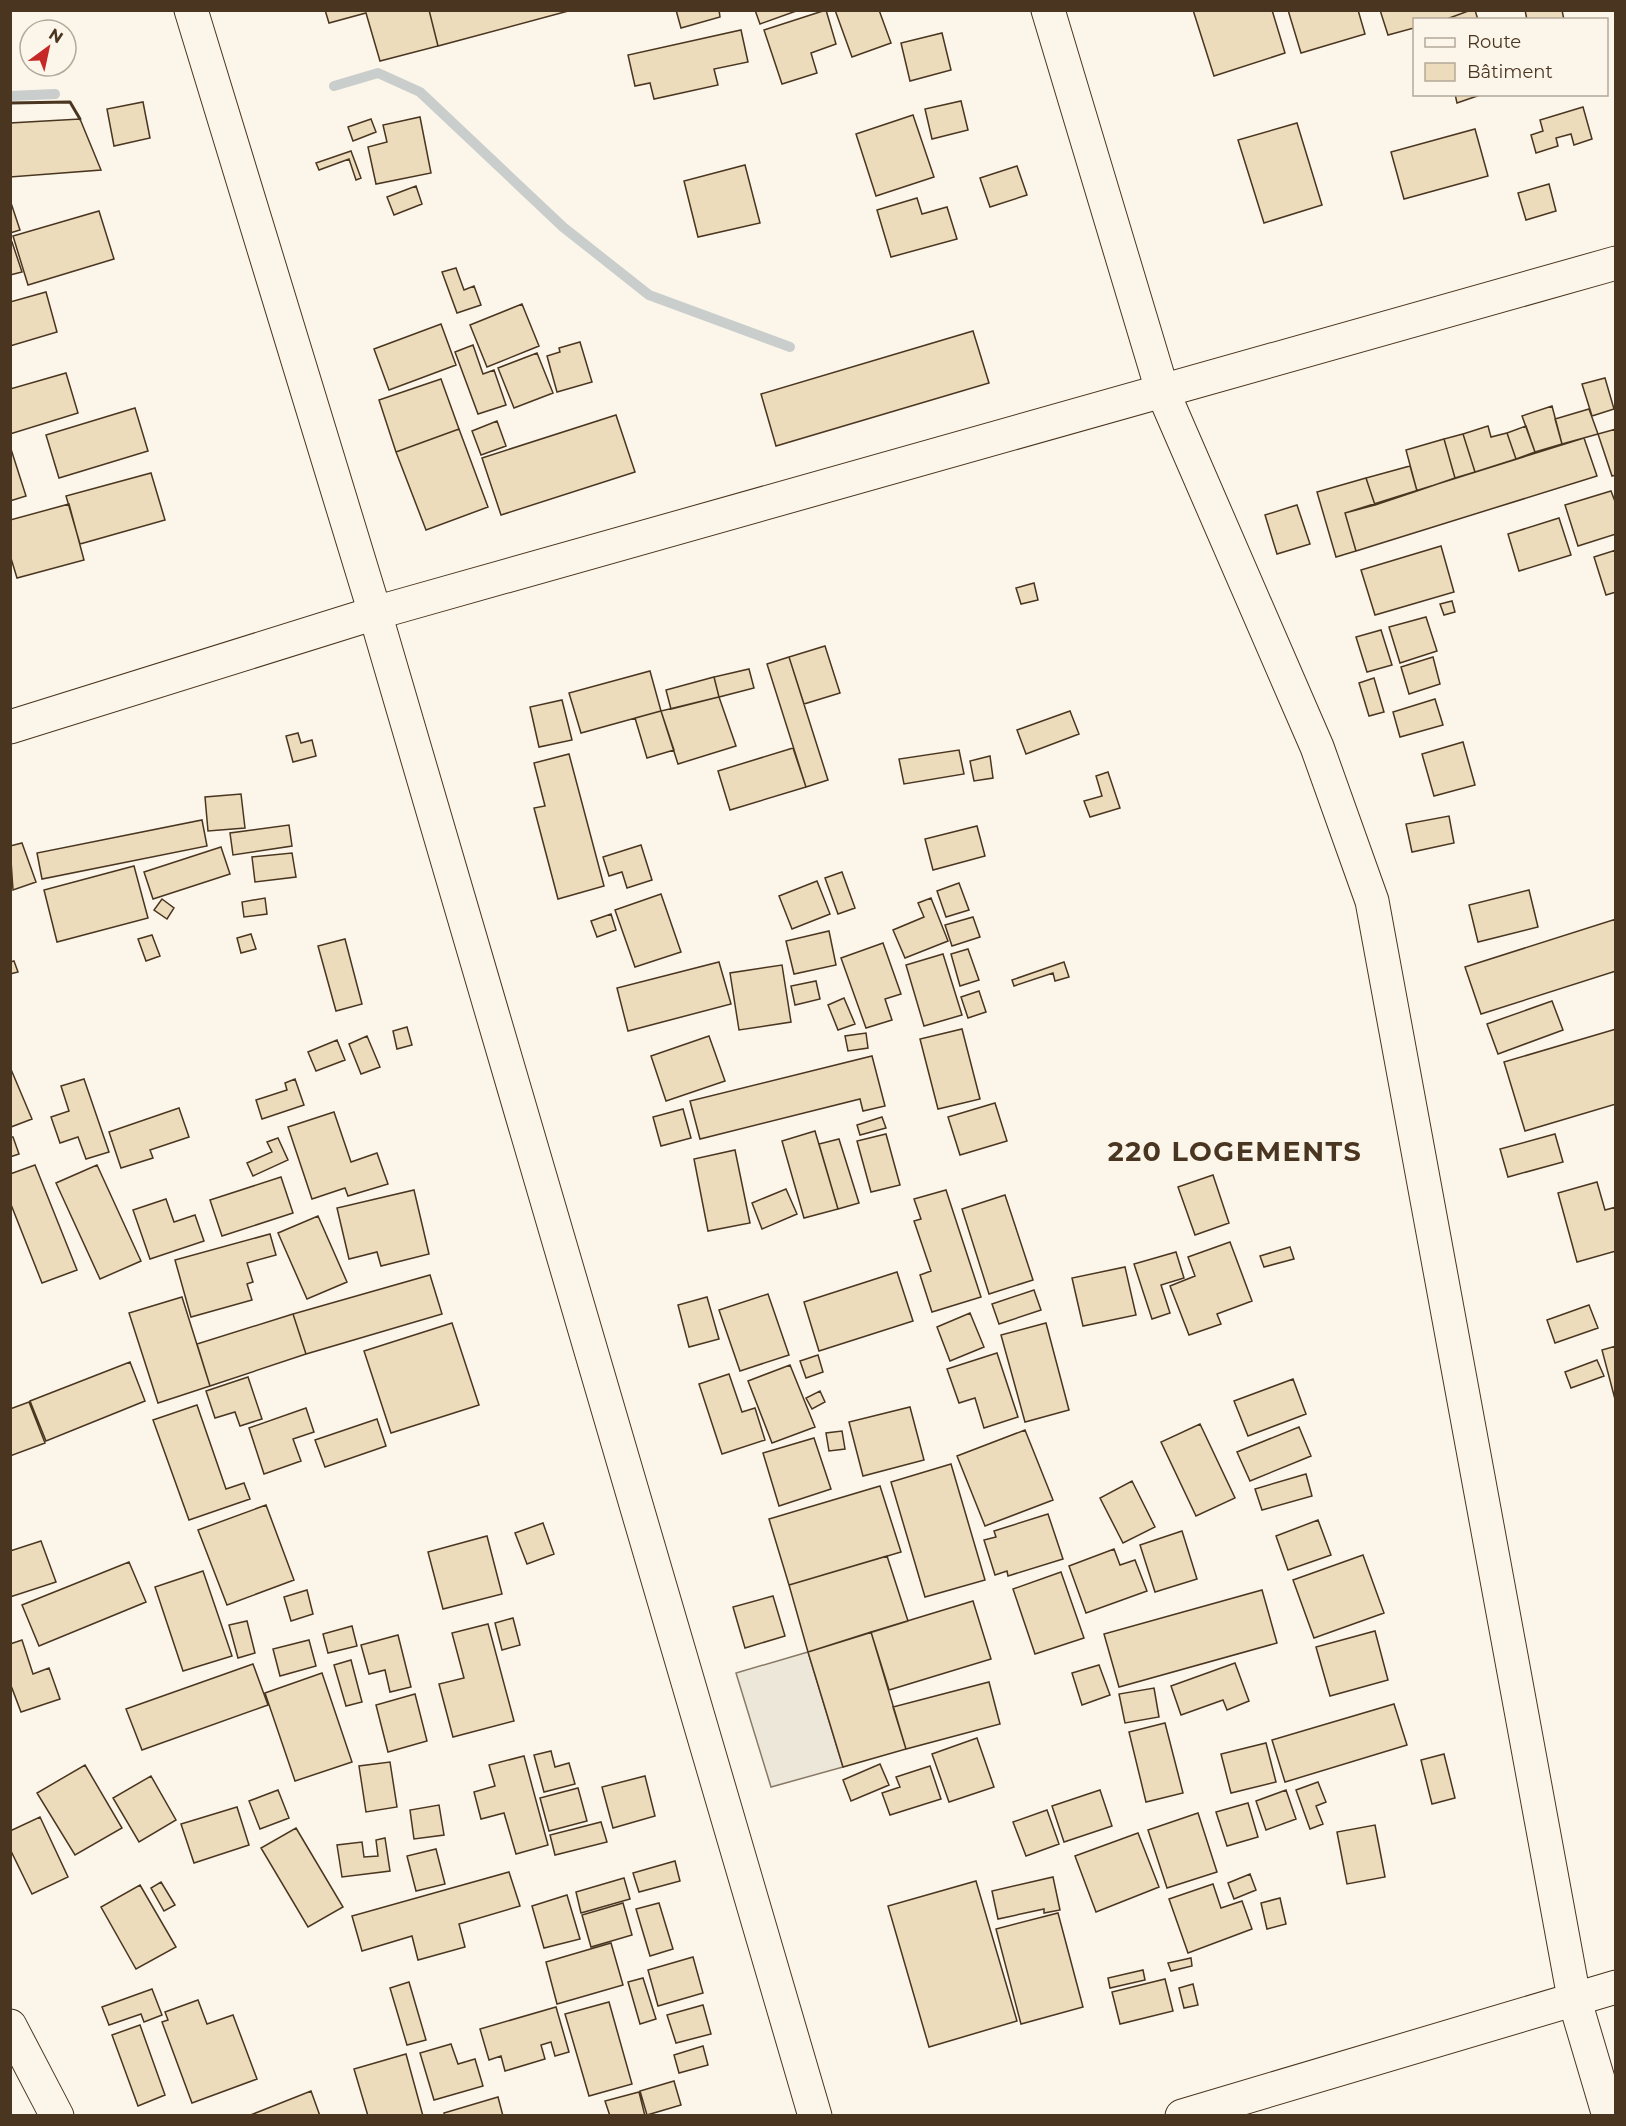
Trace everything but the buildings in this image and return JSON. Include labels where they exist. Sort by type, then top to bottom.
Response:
[{"type":"street","points":[[191,10],[375,613],[815,2115]]},
{"type":"street","points":[[1048,10],[1162,390],[1317,747],[1372,901],[1574,1998],[1609,2115]]},
{"type":"street","points":[[10,727],[375,613],[1616,263]]},
{"type":"street","points":[[1182,2115],[1616,1987]]},
{"type":"street","points":[[10,2026],[57,2115]]},
{"type":"shaded area","points":[[808,1652],[843,1767],[771,1787],[736,1673]]},
{"type":"waterway","points":[[334,86],[378,73],[420,92],[563,227],[649,295],[790,347]]},
{"type":"waterway","points":[[10,96],[55,94]]},
{"type":"wall","points":[[10,103],[70,102],[80,119]]},
{"type":"district","name":"220 LOGEMENTS","points":[[1235,1152]]}]
